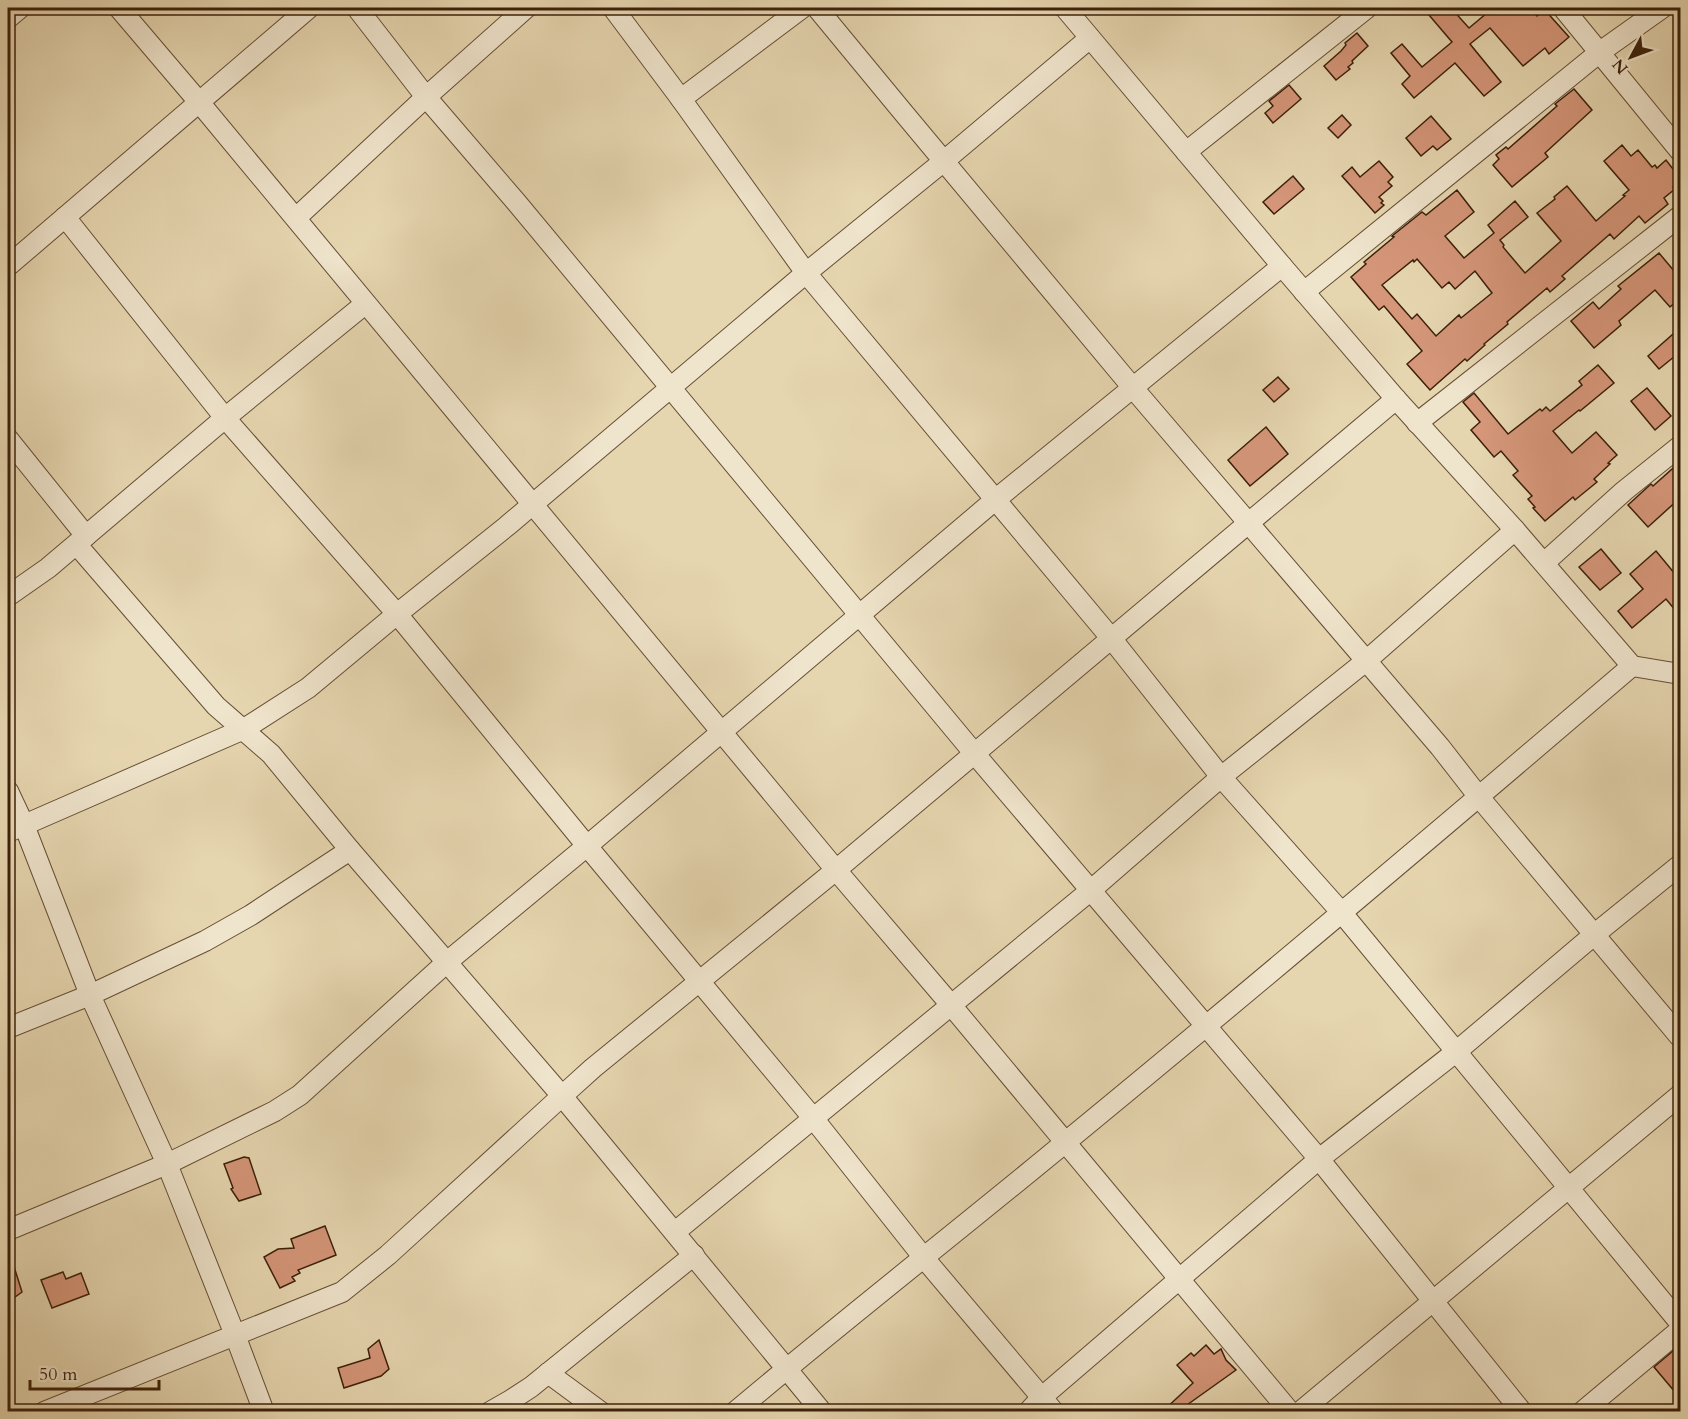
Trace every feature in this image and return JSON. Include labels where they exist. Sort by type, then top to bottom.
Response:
[{"type":"street","points":[[8,18],[20,8]]},
{"type":"street","points":[[119,8],[1290,1412]]},
{"type":"street","points":[[8,266],[309,8]]},
{"type":"street","points":[[357,8],[426,97],[517,203],[859,616],[1319,1159],[1522,1412]]},
{"type":"street","points":[[296,218],[526,8]]},
{"type":"street","points":[[613,8],[806,273],[1110,638],[1221,777],[1342,913],[1680,1323]]},
{"type":"street","points":[[681,99],[802,8]]},
{"type":"street","points":[[817,8],[1133,388],[1440,747],[1479,797],[1680,1037]]},
{"type":"street","points":[[1186,152],[1367,8]]},
{"type":"street","points":[[1563,8],[1680,151]]},
{"type":"street","points":[[1304,292],[1600,52],[1662,8]]},
{"type":"street","points":[[1071,10],[1090,38],[1304,292],[1632,666],[1680,674]]},
{"type":"street","points":[[16,828],[244,729],[308,688],[507,526],[806,273],[1090,38]]},
{"type":"street","points":[[1417,423],[1680,216]]},
{"type":"street","points":[[65,217],[225,418],[397,614],[813,1118],[924,1258],[1048,1404]]},
{"type":"street","points":[[8,1230],[167,1164],[275,1111],[300,1095],[447,962],[995,500],[1282,266]]},
{"type":"street","points":[[8,596],[48,568],[225,418],[365,304]]},
{"type":"street","points":[[44,1412],[342,1292],[349,1287],[422,1224],[562,1095],[836,870],[1396,399]]},
{"type":"street","points":[[8,439],[81,540],[216,706],[271,754],[350,850],[562,1095],[822,1412]]},
{"type":"street","points":[[1544,563],[1624,491],[1680,446]]},
{"type":"street","points":[[675,1232],[1090,891],[1221,777],[1366,661],[1515,530]]},
{"type":"street","points":[[735,1412],[1342,913],[1632,666]]},
{"type":"street","points":[[8,791],[16,828],[167,1164],[264,1412]]},
{"type":"street","points":[[8,1028],[90,995],[205,941],[242,921],[350,850]]},
{"type":"street","points":[[1028,1412],[1048,1404],[1179,1279],[1319,1159],[1457,1051],[1680,865]]},
{"type":"street","points":[[1300,1412],[1680,1095]]},
{"type":"street","points":[[490,1412],[512,1400],[548,1373],[694,1255]]},
{"type":"street","points":[[1582,1412],[1680,1329]]},
{"type":"street","points":[[548,1373],[601,1412]]},
{"type":"building","points":[[1423,8],[1451,8],[1469,28],[1493,8],[1530,8],[1537,16],[1544,9],[1569,37],[1549,54],[1545,48],[1523,66],[1490,28],[1470,44],[1501,82],[1484,96],[1455,63],[1414,98],[1402,84],[1410,76],[1391,53],[1402,44],[1422,67],[1452,42]]},
{"type":"building","points":[[1357,33],[1368,46],[1352,61],[1353,63],[1348,67],[1350,69],[1336,80],[1324,66]]},
{"type":"building","points":[[1289,85],[1301,99],[1273,123],[1265,113],[1273,106],[1269,101]]},
{"type":"building","points":[[1574,89],[1592,110],[1545,153],[1548,157],[1512,187],[1493,165],[1499,159],[1496,155],[1506,147],[1508,149]]},
{"type":"building","points":[[1342,115],[1351,125],[1338,138],[1328,128]]},
{"type":"building","points":[[1431,116],[1451,139],[1437,150],[1433,146],[1421,156],[1406,138]]},
{"type":"building","points":[[1622,145],[1631,156],[1638,150],[1652,167],[1655,165],[1657,168],[1666,160],[1680,181],[1673,187],[1675,189],[1664,198],[1668,204],[1645,223],[1639,216],[1614,239],[1610,234],[1562,276],[1565,279],[1550,292],[1547,288],[1507,322],[1508,324],[1467,361],[1465,359],[1430,390],[1407,364],[1422,351],[1384,306],[1379,310],[1351,277],[1366,264],[1364,262],[1394,237],[1392,236],[1422,212],[1426,215],[1457,190],[1474,212],[1445,236],[1464,258],[1494,233],[1488,225],[1515,201],[1528,217],[1500,240],[1503,247],[1525,273],[1561,241],[1537,213],[1567,186],[1596,221],[1625,196],[1623,195],[1629,190],[1604,161]],"holes":[[[1417,259],[1442,288],[1449,282],[1455,289],[1475,271],[1492,293],[1461,318],[1459,315],[1436,336],[1417,314],[1412,319],[1382,285]]]},
{"type":"building","points":[[1379,161],[1393,177],[1388,182],[1392,186],[1379,197],[1384,205],[1375,213],[1342,176],[1352,167],[1360,177]]},
{"type":"building","points":[[1293,176],[1304,189],[1274,214],[1263,202]]},
{"type":"building","points":[[1659,253],[1680,278],[1680,298],[1670,307],[1655,290],[1619,321],[1621,325],[1594,348],[1571,321],[1593,302],[1599,309],[1621,289],[1618,286]]},
{"type":"building","points":[[1680,328],[1680,352],[1659,369],[1648,356]]},
{"type":"building","points":[[1598,365],[1614,383],[1553,431],[1572,453],[1596,432],[1617,455],[1594,479],[1597,482],[1575,500],[1573,497],[1545,521],[1528,499],[1532,496],[1513,475],[1518,471],[1501,451],[1494,457],[1471,430],[1480,422],[1463,402],[1474,393],[1508,434],[1540,409],[1542,411],[1546,407],[1550,411],[1582,385],[1579,381]]},
{"type":"building","points":[[1278,377],[1289,389],[1274,402],[1263,390]]},
{"type":"building","points":[[1647,388],[1671,416],[1655,430],[1631,401]]},
{"type":"building","points":[[1266,427],[1288,454],[1250,486],[1228,460]]},
{"type":"building","points":[[1680,462],[1680,498],[1648,527],[1628,505]]},
{"type":"building","points":[[1601,549],[1621,573],[1600,590],[1579,567]]},
{"type":"building","points":[[1656,551],[1680,580],[1680,616],[1666,599],[1632,628],[1618,611],[1643,589],[1630,574]]},
{"type":"building","points":[[244,1157],[249,1158],[261,1194],[239,1201],[231,1189],[233,1188],[224,1164]]},
{"type":"building","points":[[325,1226],[336,1255],[298,1270],[300,1273],[292,1277],[295,1281],[280,1288],[264,1257],[278,1249],[294,1248],[291,1239]]},
{"type":"building","points":[[8,1257],[11,1257],[22,1292],[8,1302]]},
{"type":"building","points":[[63,1272],[66,1279],[81,1273],[89,1294],[52,1308],[41,1280]]},
{"type":"building","points":[[379,1340],[389,1369],[381,1376],[344,1388],[338,1368],[370,1358],[368,1349]]},
{"type":"building","points":[[1206,1345],[1214,1354],[1221,1349],[1226,1360],[1236,1370],[1177,1412],[1162,1412],[1193,1383],[1177,1365],[1191,1353],[1194,1356]]},
{"type":"building","points":[[1680,1345],[1680,1398],[1654,1367]]}]
